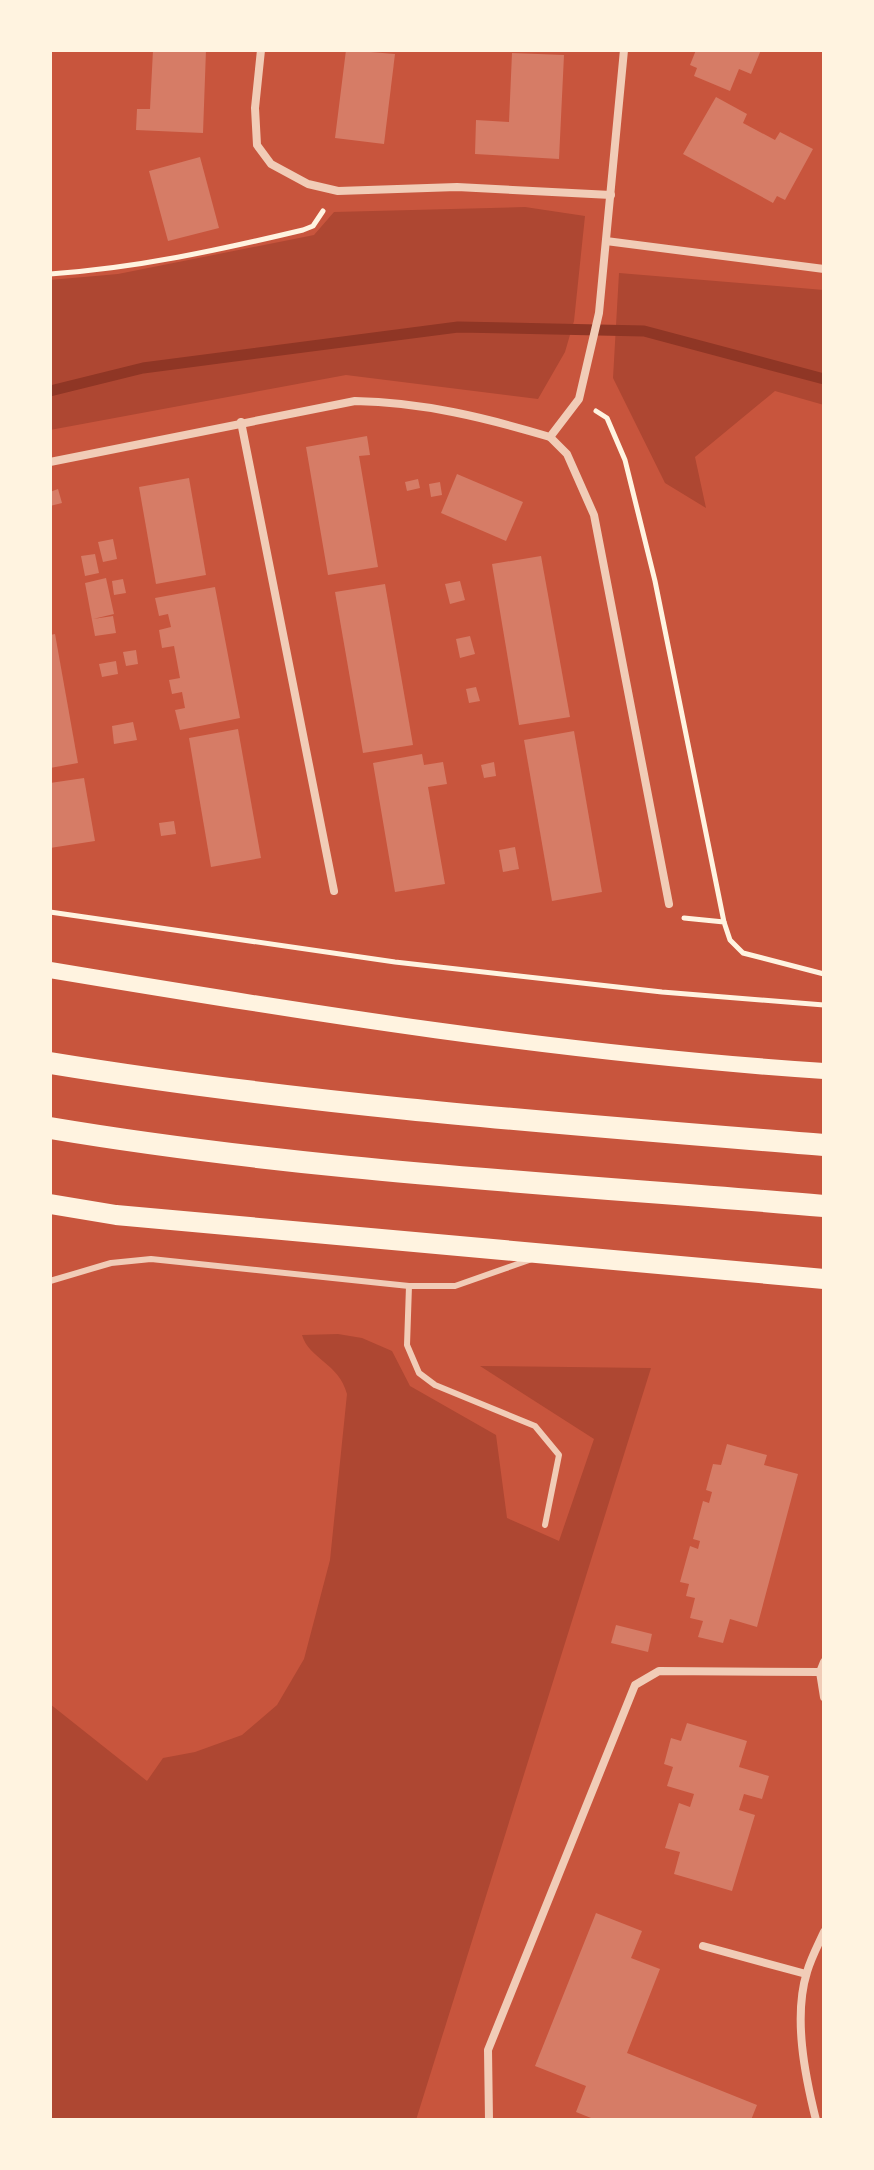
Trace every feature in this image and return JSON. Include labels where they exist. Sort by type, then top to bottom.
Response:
[{"type":"highway","points":[[50,1063],[141,1078],[438,1114],[824,1145]]},
{"type":"highway","points":[[50,1128],[156,1146],[456,1179],[824,1206]]},
{"type":"main road","points":[[50,970],[364,1022],[737,1065],[824,1071]]},
{"type":"main road","points":[[50,1204],[116,1215],[824,1279]]},
{"type":"street","points":[[261,50],[255,108],[257,145],[271,164],[287,175],[338,191],[457,187],[611,195]]},
{"type":"street","points":[[550,437],[579,399],[599,313],[624,50]]},
{"type":"street","points":[[606,241],[824,269]]},
{"type":"street","points":[[50,462],[355,401],[397,402],[475,416],[550,437],[567,454],[594,515],[669,904]]},
{"type":"street","points":[[241,422],[334,891]]},
{"type":"street","points":[[824,1662],[820,1672],[824,1697]]},
{"type":"street","points":[[489,2120],[488,2050],[635,1685],[659,1671],[820,1672]]},
{"type":"street","points":[[816,2120],[803,2044],[806,1974],[824,1932]]},
{"type":"street","points":[[703,1946],[806,1974]]},
{"type":"lane","points":[[50,1281],[111,1263],[151,1259],[409,1286],[455,1286],[547,1254]]},
{"type":"lane","points":[[409,1286],[407,1345],[419,1373],[435,1385],[535,1426],[559,1455],[545,1525]]},
{"type":"path","points":[[50,274],[164,261],[303,230],[313,226],[338,191]]},
{"type":"path","points":[[579,399],[607,418],[625,460],[655,581],[730,940],[743,953],[824,974]]},
{"type":"path","points":[[669,904],[678,916],[696,921],[724,922]]},
{"type":"path","points":[[50,912],[395,962],[662,992],[824,1005]]},
{"type":"shaded area","points":[[525,207],[585,216],[574,321],[565,352],[538,399],[346,375],[50,430],[50,280],[118,274],[314,235],[334,212]]},
{"type":"shaded area","points":[[619,273],[824,290],[824,405],[775,391],[695,457],[706,508],[665,483],[613,378]]},
{"type":"shaded area","points":[[338,1334],[362,1338],[392,1351],[410,1386],[496,1435],[507,1518],[559,1541],[594,1439],[480,1366],[651,1368],[416,2120],[50,2120],[50,1704],[147,1781],[163,1758],[195,1752],[242,1735],[277,1705],[304,1659],[330,1560],[347,1394],[338,1375],[311,1350],[302,1335]]},
{"type":"building","points":[[153,50],[206,50],[203,133],[136,130],[137,109],[150,109]]},
{"type":"building","points":[[346,50],[395,54],[384,144],[335,138]]},
{"type":"building","points":[[696,50],[761,50],[751,74],[739,69],[730,91],[694,76],[697,68],[690,65]]},
{"type":"building","points":[[512,53],[564,55],[559,159],[475,154],[476,120],[509,122]]},
{"type":"building","points":[[716,97],[747,114],[743,123],[775,140],[780,132],[813,149],[785,200],[777,196],[773,203],[683,154]]},
{"type":"building","points":[[200,157],[219,228],[168,241],[149,171]]},
{"type":"building","points":[[367,436],[370,455],[359,456],[378,567],[328,575],[306,447]]},
{"type":"building","points":[[457,474],[523,502],[506,541],[441,513]]},
{"type":"building","points":[[189,478],[206,575],[156,584],[139,487]]},
{"type":"building","points":[[418,479],[420,488],[407,491],[405,482]]},
{"type":"building","points":[[440,482],[442,495],[431,497],[429,484]]},
{"type":"building","points":[[58,489],[62,503],[50,506],[50,492]]},
{"type":"building","points":[[113,539],[117,559],[103,562],[98,542]]},
{"type":"building","points":[[95,554],[99,573],[85,576],[81,556]]},
{"type":"building","points":[[541,556],[570,717],[519,725],[492,564]]},
{"type":"building","points":[[106,578],[114,614],[93,619],[113,616],[116,633],[95,636],[85,583]]},
{"type":"building","points":[[123,579],[126,593],[114,595],[112,581]]},
{"type":"building","points":[[460,581],[465,600],[450,604],[445,584]]},
{"type":"building","points":[[385,584],[413,745],[363,753],[335,592]]},
{"type":"building","points":[[215,587],[240,718],[180,730],[175,710],[185,708],[182,692],[172,694],[169,680],[180,678],[174,646],[162,648],[159,630],[171,627],[168,614],[159,616],[155,598]]},
{"type":"building","points":[[55,634],[78,763],[50,768],[50,635]]},
{"type":"building","points":[[470,636],[475,654],[460,658],[456,639]]},
{"type":"building","points":[[136,650],[138,664],[126,666],[123,652]]},
{"type":"building","points":[[116,661],[118,674],[102,677],[99,664]]},
{"type":"building","points":[[476,687],[480,701],[469,703],[466,689]]},
{"type":"building","points":[[133,722],[137,740],[114,744],[112,726]]},
{"type":"building","points":[[238,729],[261,858],[211,867],[189,738]]},
{"type":"building","points":[[574,731],[602,892],[552,901],[524,740]]},
{"type":"building","points":[[422,754],[424,765],[443,762],[447,784],[428,787],[445,884],[395,892],[373,763]]},
{"type":"building","points":[[494,762],[496,776],[484,778],[481,765]]},
{"type":"building","points":[[84,778],[95,841],[50,848],[50,783]]},
{"type":"building","points":[[174,821],[176,834],[161,836],[159,823]]},
{"type":"building","points":[[515,847],[519,869],[503,872],[499,850]]},
{"type":"building","points":[[727,1444],[767,1455],[764,1465],[798,1474],[757,1627],[730,1619],[723,1643],[698,1637],[703,1621],[690,1618],[695,1598],[686,1596],[689,1584],[680,1582],[690,1546],[698,1549],[700,1541],[693,1539],[703,1501],[709,1503],[712,1492],[706,1490],[713,1464],[721,1465]]},
{"type":"building","points":[[616,1625],[652,1634],[648,1652],[611,1643]]},
{"type":"building","points":[[687,1723],[747,1741],[739,1767],[769,1776],[762,1799],[744,1794],[739,1810],[755,1815],[732,1891],[674,1874],[680,1852],[665,1848],[679,1803],[690,1807],[694,1794],[667,1786],[673,1767],[664,1764],[671,1738],[681,1741]]},
{"type":"building","points":[[596,1913],[642,1931],[631,1958],[660,1969],[627,2053],[757,2105],[751,2120],[596,2120],[576,2112],[586,2086],[535,2066]]},
{"type":"waterway","points":[[50,391],[143,368],[458,327],[644,331],[824,379]]}]
